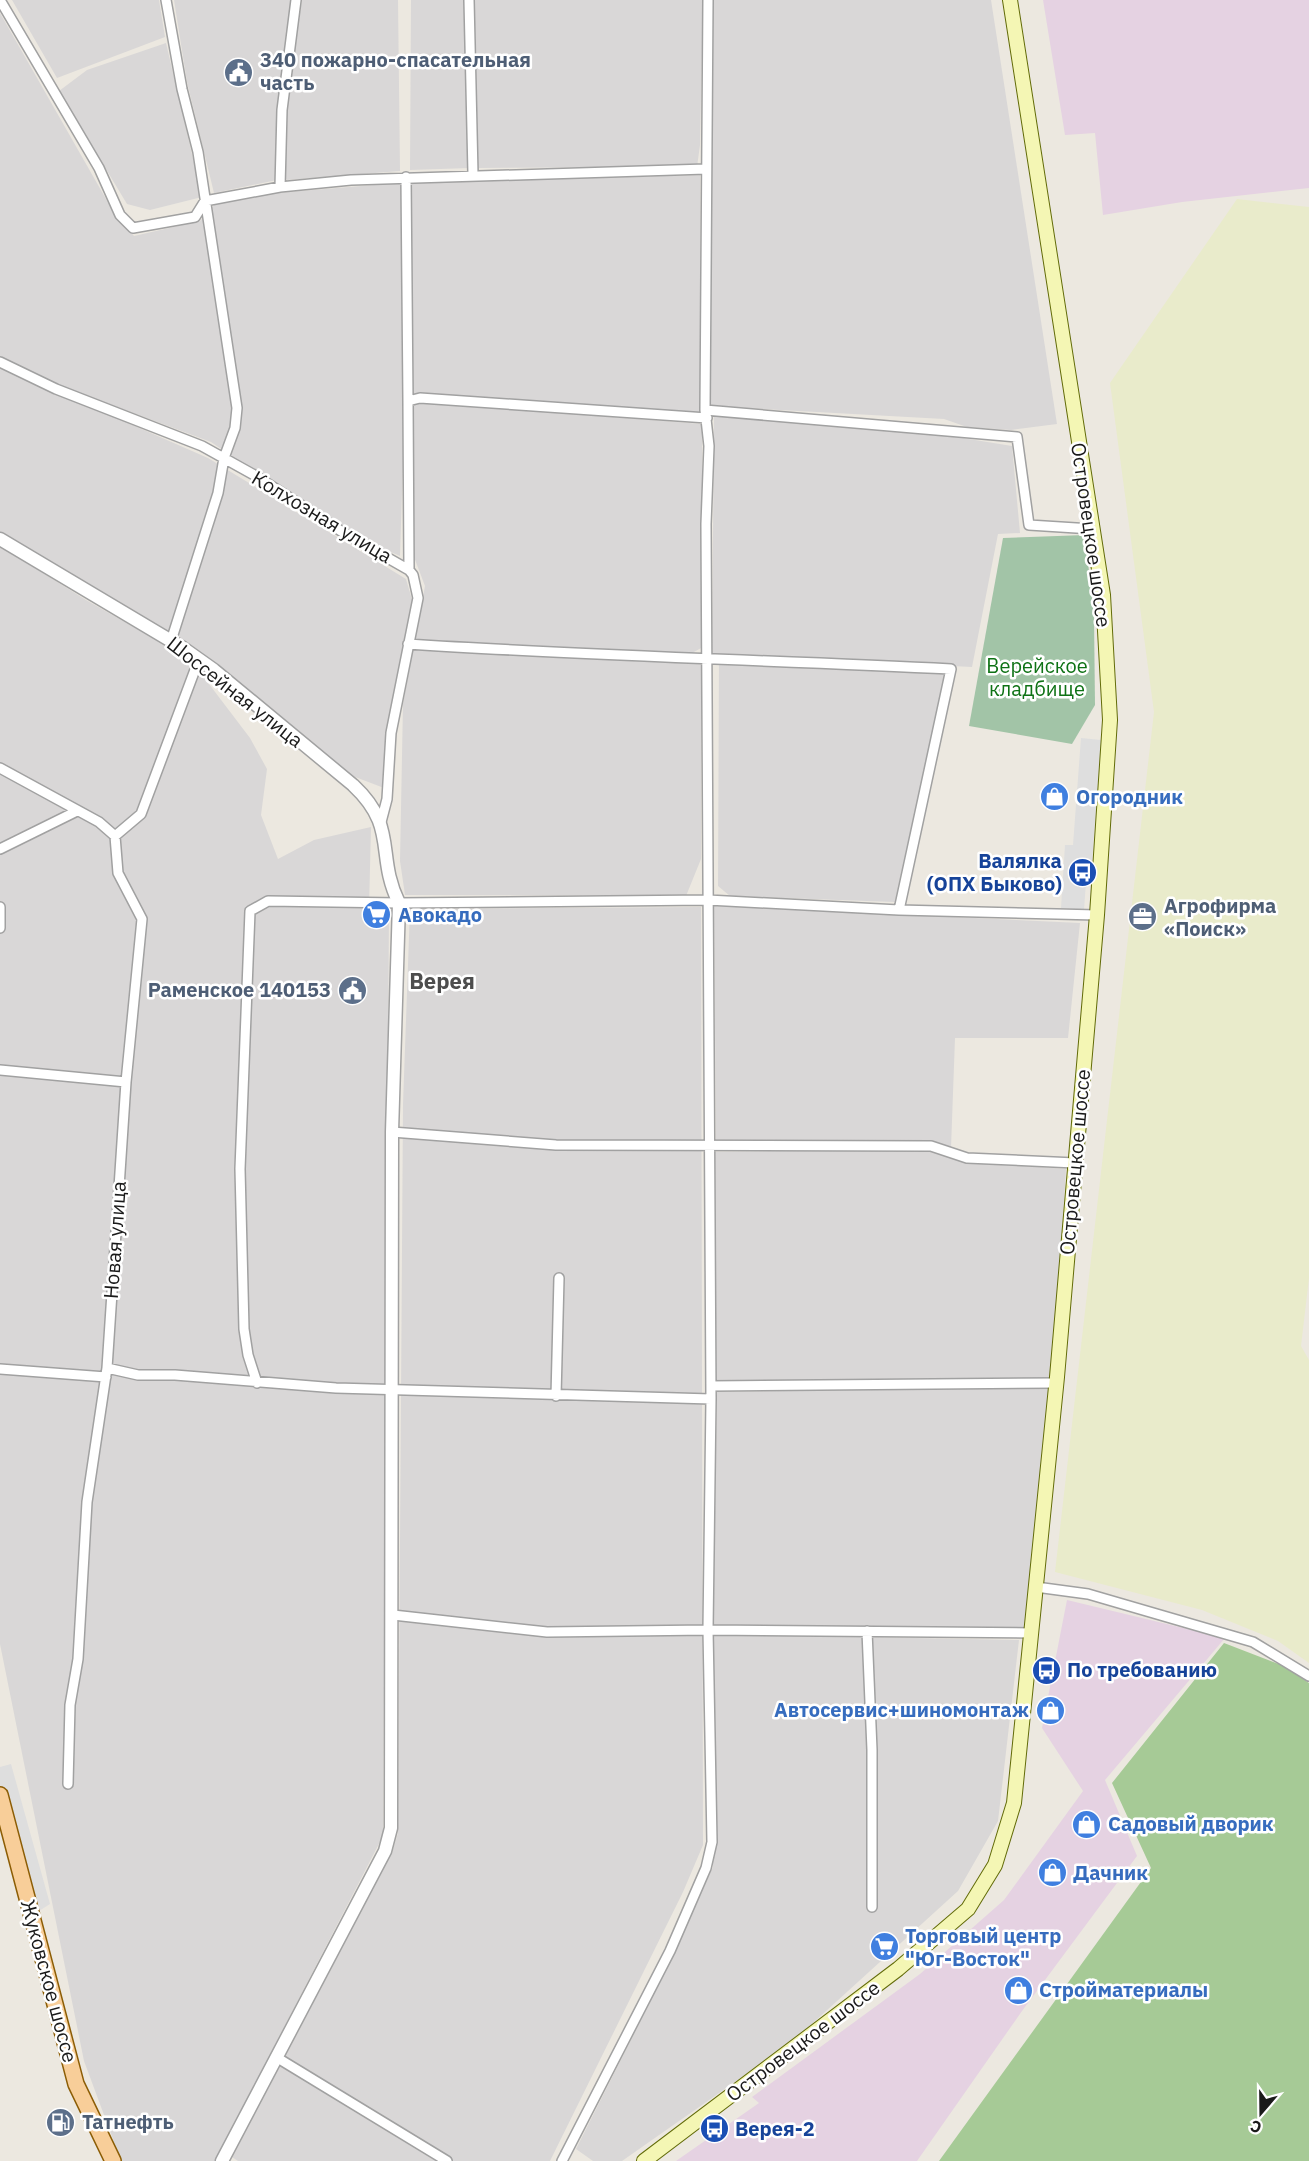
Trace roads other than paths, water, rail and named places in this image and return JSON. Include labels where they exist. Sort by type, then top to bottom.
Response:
[{"type":"main road","name":"Островецкое шоссе","points":[[644,2161],[898,1969],[968,1909],[995,1865],[1014,1803],[1056,1383],[1097,915],[1110,720],[1103,595],[1010,0]]},
{"type":"main road","name":"Жуковское шоссе","points":[[0,1795],[76,2084],[113,2161]]},
{"type":"street","points":[[0,0],[99,168],[120,215],[133,228],[195,217],[206,201],[280,187],[473,174],[706,169]]},
{"type":"street","points":[[166,0],[206,201],[237,408],[235,428],[225,458],[218,493],[171,641]]},
{"type":"street","points":[[280,187],[282,110],[296,0]]},
{"type":"street","points":[[469,0],[473,174]]},
{"type":"street","points":[[562,2161],[670,1951],[706,1869],[712,1842],[708,1630],[711,1386],[706,657],[708,0]]},
{"type":"street","points":[[406,177],[409,570]]},
{"type":"street","name":"Колхозная улица","points":[[0,362],[56,389],[179,436],[225,458],[344,533],[409,570],[413,575],[418,598],[391,733],[387,799],[381,822]]},
{"type":"street","points":[[408,401],[420,398],[706,414],[1017,437],[1029,525],[1092,529]]},
{"type":"street","name":"Шоссейная улица","points":[[0,539],[199,659],[353,785],[371,804],[381,822],[389,879],[399,903]]},
{"type":"street","points":[[408,644],[581,655],[706,657],[951,669],[899,910]]},
{"type":"street","points":[[0,768],[99,822],[115,836],[141,814],[199,659]]},
{"type":"street","points":[[0,849],[77,811]]},
{"type":"street","name":"Новая улица","points":[[68,1784],[70,1705],[78,1659],[87,1502],[106,1372],[126,1082],[142,919],[118,873],[115,836]]},
{"type":"street","points":[[257,1383],[248,1355],[244,1329],[240,1180],[250,911],[268,901],[399,903],[708,900],[899,910],[1097,915]]},
{"type":"street","points":[[222,2161],[385,1851],[391,1828],[392,1132],[399,903]]},
{"type":"street","points":[[0,907],[0,928]]},
{"type":"street","points":[[0,1070],[126,1082]]},
{"type":"street","points":[[392,1132],[556,1145],[931,1146],[967,1158],[1075,1163]]},
{"type":"street","points":[[556,1396],[560,1278]]},
{"type":"street","points":[[0,1369],[175,1375],[257,1383],[556,1396],[682,1396],[711,1399]]},
{"type":"street","points":[[711,1386],[1056,1383]]},
{"type":"street","points":[[1036,1587],[1088,1594],[1252,1642],[1309,1676]]},
{"type":"street","points":[[393,1614],[547,1632],[708,1630],[941,1634],[1032,1633]]},
{"type":"street","points":[[867,1631],[872,1750],[872,1907]]},
{"type":"street","points":[[276,2056],[447,2161]]},
{"type":"place","name":"340 пожарно-спасательная часть","points":[[239,72]]},
{"type":"place","name":"Огородник","points":[[1055,797]]},
{"type":"place","name":"Валялка (ОПХ Быково)","points":[[1083,872]]},
{"type":"place","name":"Авокадо","points":[[377,915]]},
{"type":"place","name":"Агрофирма «Поиск»","points":[[1143,917]]},
{"type":"place","name":"Раменское 140153","points":[[352,990]]},
{"type":"place","name":"По требованию","points":[[1046,1670]]},
{"type":"place","name":"Автосервис+шиномонтаж","points":[[1050,1710]]},
{"type":"place","name":"Садовый дворик","points":[[1087,1824]]},
{"type":"place","name":"Дачник","points":[[1052,1873]]},
{"type":"place","name":"Торговый центр \"Юг-Восток\"","points":[[884,1947]]},
{"type":"place","name":"Стройматериалы","points":[[1018,1990]]},
{"type":"place","name":"Татнефть","points":[[61,2122]]},
{"type":"place","name":"Верея-2","points":[[714,2129]]},
{"type":"district","name":"Верея","points":[[442,981]]},
{"type":"park label","name":"Верейское кладбище","points":[[1037,678]]}]
